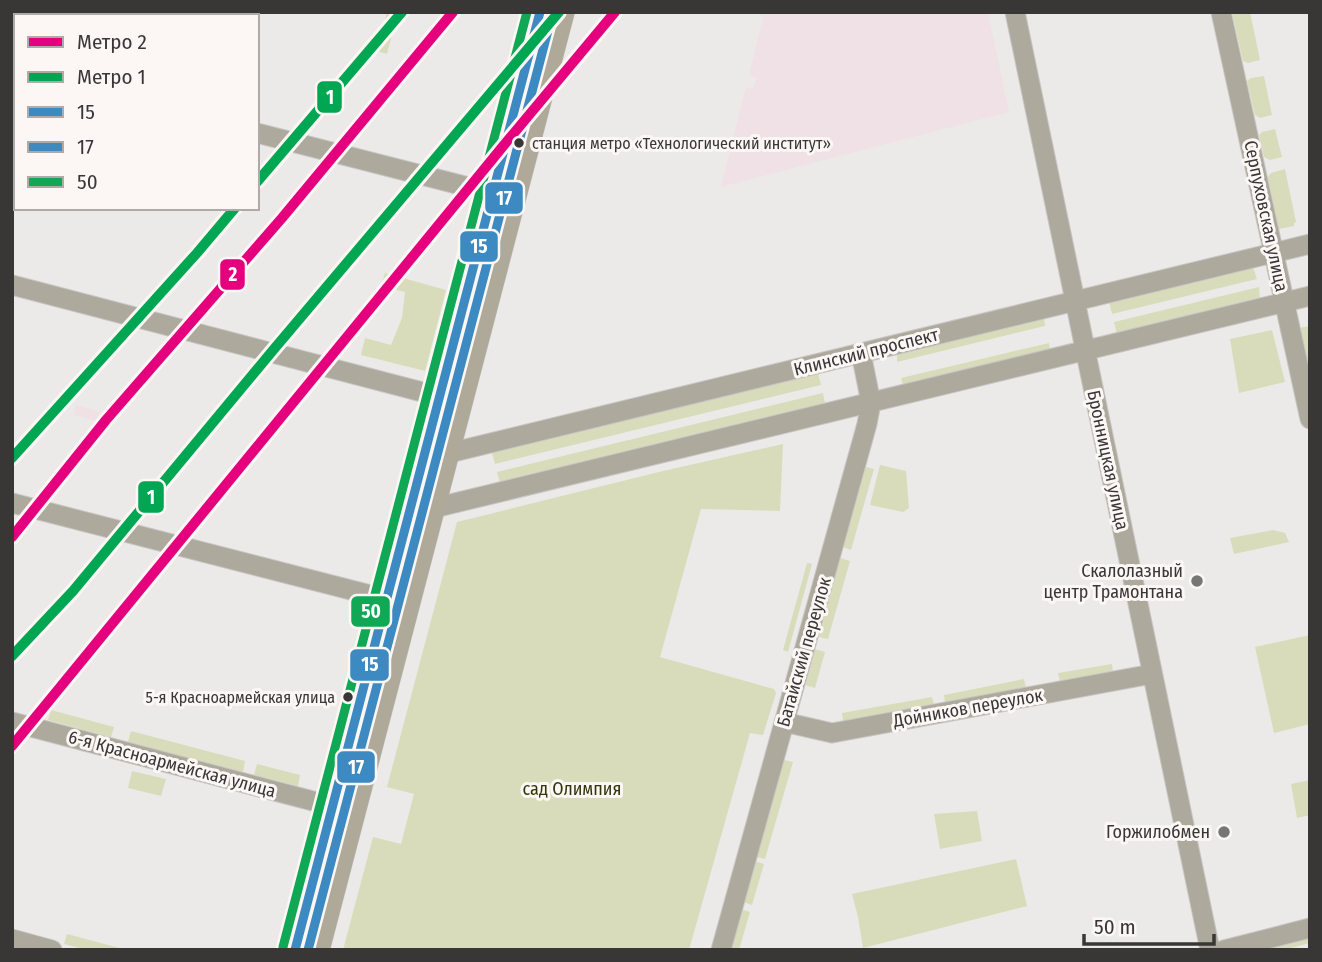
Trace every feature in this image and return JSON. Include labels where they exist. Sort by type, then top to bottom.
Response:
[{"type":"main road","points":[[318,950],[448,453],[450,399],[492,193],[540,12]]},
{"type":"main road","points":[[295,950],[422,460],[450,399],[563,12]]},
{"type":"street","name":"Бронницкая улица","points":[[1015,12],[1209,950]]},
{"type":"street","name":"Серпуховская улица","points":[[1221,12],[1310,419]]},
{"type":"street","points":[[259,134],[492,193]]},
{"type":"street","name":"Клинский проспект","points":[[422,460],[1310,244]]},
{"type":"street","points":[[12,285],[450,399]]},
{"type":"street","points":[[434,508],[1310,296]]},
{"type":"street","name":"Батайский переулок","points":[[721,950],[859,456],[871,403],[861,353]]},
{"type":"street","points":[[12,503],[386,599]]},
{"type":"street","name":"Дойников переулок","points":[[784,722],[832,733],[1152,674]]},
{"type":"street","name":"6-я Красноармейская улица","points":[[12,722],[332,806]]},
{"type":"street","points":[[1224,950],[1310,928]]},
{"type":"street","points":[[12,939],[52,950]]},
{"type":"shaded area","points":[[759,12],[988,12],[1009,112],[721,187],[746,87],[753,89],[757,78],[749,75],[763,17]]},
{"type":"shaded area","points":[[76,405],[111,415],[108,424],[73,415]]},
{"type":"green space","points":[[387,12],[397,15],[387,54],[377,51]]},
{"type":"green space","points":[[1232,12],[1250,12],[1260,60],[1248,63],[1243,61]]},
{"type":"green space","points":[[1264,76],[1272,115],[1260,118],[1255,115],[1247,81]]},
{"type":"green space","points":[[1275,129],[1282,157],[1270,160],[1264,157],[1259,135]]},
{"type":"green space","points":[[1285,169],[1296,222],[1294,226],[1279,229],[1268,177],[1271,173]]},
{"type":"green space","points":[[1253,267],[1257,279],[1112,314],[1109,301]]},
{"type":"green space","points":[[385,273],[446,290],[425,371],[361,355],[365,338],[391,345],[402,318],[405,292],[381,286]]},
{"type":"green space","points":[[1259,287],[1260,299],[1117,334],[1114,322]]},
{"type":"green space","points":[[1044,318],[1045,326],[897,362],[897,354]]},
{"type":"green space","points":[[1310,326],[1310,360],[1306,359],[1299,328]]},
{"type":"green space","points":[[1272,330],[1285,382],[1239,393],[1230,339]]},
{"type":"green space","points":[[1049,343],[1050,350],[903,385],[901,378]]},
{"type":"green space","points":[[818,373],[821,385],[495,464],[492,453]]},
{"type":"green space","points":[[823,393],[825,404],[500,483],[497,472]]},
{"type":"green space","name":"сад Олимпия","points":[[783,444],[780,511],[701,509],[660,657],[774,689],[776,693],[763,735],[750,733],[689,950],[343,950],[373,837],[401,844],[414,794],[387,787],[457,522]]},
{"type":"green space","points":[[880,465],[906,471],[909,508],[903,512],[870,505]]},
{"type":"green space","points":[[866,467],[874,469],[851,550],[843,547]]},
{"type":"green space","points":[[1273,530],[1285,533],[1289,542],[1234,554],[1230,538]]},
{"type":"green space","points":[[840,558],[850,561],[828,639],[819,637]]},
{"type":"green space","points":[[807,563],[812,564],[788,652],[783,650]]},
{"type":"green space","points":[[1310,635],[1310,724],[1274,733],[1255,647]]},
{"type":"green space","points":[[815,649],[825,652],[815,688],[805,685]]},
{"type":"green space","points":[[1112,664],[1113,673],[1060,682],[1058,673]]},
{"type":"green space","points":[[1024,679],[1026,688],[945,703],[944,695]]},
{"type":"green space","points":[[932,697],[934,705],[843,721],[842,713]]},
{"type":"green space","points":[[51,710],[114,727],[111,737],[48,720]]},
{"type":"green space","points":[[131,731],[245,761],[243,772],[128,742]]},
{"type":"green space","points":[[784,760],[793,762],[765,859],[756,857]]},
{"type":"green space","points":[[257,764],[300,775],[298,786],[254,775]]},
{"type":"green space","points":[[132,771],[166,779],[161,796],[128,788]]},
{"type":"green space","points":[[1310,780],[1310,815],[1297,818],[1291,784]]},
{"type":"green space","points":[[977,811],[982,841],[940,849],[934,814]]},
{"type":"green space","points":[[1016,859],[1027,906],[863,948],[852,894]]},
{"type":"green space","points":[[755,861],[764,864],[752,905],[743,902]]},
{"type":"green space","points":[[741,909],[750,912],[739,950],[730,950]]},
{"type":"green space","points":[[67,934],[127,950],[87,950],[64,944]]},
{"type":"green space","points":[[1310,937],[1310,943],[1284,950],[1260,950]]},
{"type":"metro line","name":"1","points":[[259,180],[402,12]]},
{"type":"metro line","name":"2","points":[[12,537],[106,420],[282,218],[453,12]]},
{"type":"metro line","name":"1","points":[[12,656],[73,591],[559,12]]},
{"type":"metro line","name":"2","points":[[12,746],[615,12]]},
{"type":"metro line","name":"1","points":[[12,458],[233,210]]},
{"type":"transit line","name":"50","points":[[283,947],[527,12]]},
{"type":"transit line","name":"15","points":[[295,950],[540,12]]},
{"type":"transit line","name":"17","points":[[308,950],[552,15]]},
{"type":"place","name":"станция метро «Технологический институт»","points":[[519,143]]},
{"type":"place","name":"Скалолазный центр Трамонтана","points":[[1197,581]]},
{"type":"place","name":"5-я Красноармейская улица","points":[[348,697]]},
{"type":"place","name":"Горжилобмен","points":[[1224,832]]}]
